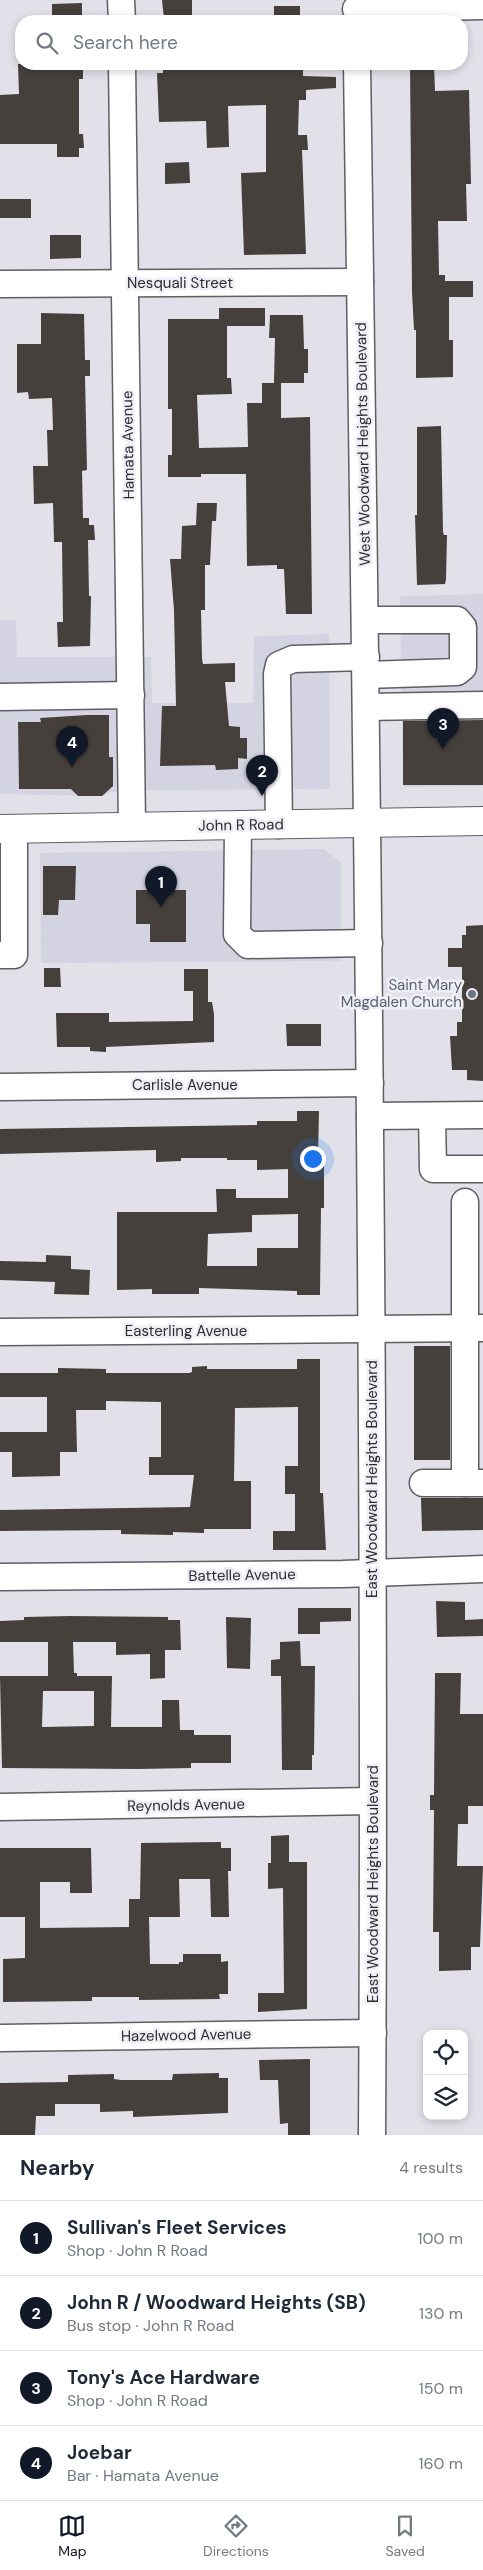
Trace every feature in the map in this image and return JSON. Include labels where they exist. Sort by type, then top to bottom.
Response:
[{"type":"main road","name":"John R Road","points":[[7,829],[483,821]]},
{"type":"street","points":[[121,0],[122,15]]},
{"type":"street","points":[[356,10],[483,6]]},
{"type":"street","name":"Hamata Avenue","points":[[122,70],[132,826]]},
{"type":"street","name":"West Woodward Heights Boulevard","points":[[357,70],[368,824]]},
{"type":"street","name":"Nesquali Street","points":[[0,284],[360,282]]},
{"type":"street","points":[[279,825],[277,674],[279,665],[293,659],[457,672],[463,667],[463,627],[457,620],[365,620]]},
{"type":"street","points":[[0,697],[131,695]]},
{"type":"street","points":[[366,707],[483,705]]},
{"type":"street","name":"East Woodward Heights Boulevard","points":[[368,824],[373,1572],[372,2135]]},
{"type":"street","points":[[238,825],[237,934],[242,941],[248,945],[369,943]]},
{"type":"street","points":[[0,956],[14,955],[7,877],[7,829]]},
{"type":"street","name":"Carlisle Avenue","points":[[0,1087],[370,1083]]},
{"type":"street","points":[[370,1116],[483,1115]]},
{"type":"street","points":[[432,1116],[433,1169],[483,1169]]},
{"type":"street","points":[[423,1483],[474,1483],[474,1328],[465,1202]]},
{"type":"street","name":"Easterling Avenue","points":[[0,1332],[474,1328]]},
{"type":"street","name":"Battelle Avenue","points":[[0,1577],[483,1569]]},
{"type":"street","name":"Reynolds Avenue","points":[[0,1807],[372,1801]]},
{"type":"street","name":"Hazelwood Avenue","points":[[0,2038],[372,2033]]},
{"type":"shaded area","points":[[483,594],[483,786],[403,787],[400,596]]},
{"type":"shaded area","points":[[0,620],[16,620],[17,657],[151,657],[152,703],[253,703],[254,636],[329,634],[330,789],[157,790],[110,792],[103,796],[0,794]]},
{"type":"shaded area","points":[[324,849],[341,863],[341,961],[41,963],[40,853]]},
{"type":"building","points":[[162,0],[192,0],[192,15],[164,15]]},
{"type":"building","points":[[82,3],[82,15],[52,15],[52,4]]},
{"type":"building","points":[[274,6],[300,6],[300,15],[274,15]]},
{"type":"building","points":[[18,70],[83,70],[83,79],[79,79],[79,134],[83,134],[84,148],[79,148],[79,157],[57,157],[57,144],[0,144],[0,95],[19,94]]},
{"type":"building","points":[[163,70],[303,70],[303,76],[336,77],[336,88],[306,90],[306,100],[299,100],[298,135],[307,135],[308,150],[302,150],[306,254],[244,255],[241,173],[266,172],[266,105],[228,106],[229,147],[207,148],[206,121],[159,122],[157,73],[163,73]]},
{"type":"building","points":[[410,70],[434,70],[435,91],[469,90],[471,184],[466,184],[467,221],[438,221],[439,275],[445,275],[445,281],[473,281],[473,297],[449,297],[449,340],[453,340],[453,377],[416,378],[416,330],[414,330]]},
{"type":"building","points":[[189,162],[190,183],[165,184],[165,163]]},
{"type":"building","points":[[0,199],[31,199],[31,218],[0,218]]},
{"type":"building","points":[[50,235],[81,235],[81,258],[50,259]]},
{"type":"building","points":[[219,308],[265,308],[265,326],[227,326],[227,378],[231,378],[232,394],[197,395],[199,448],[248,447],[247,403],[262,403],[262,383],[274,383],[275,338],[269,338],[270,315],[303,315],[304,349],[308,349],[308,373],[304,373],[304,383],[281,383],[281,418],[310,417],[312,614],[286,614],[284,569],[277,569],[277,565],[247,566],[246,474],[201,474],[201,477],[168,477],[168,455],[172,455],[172,409],[168,409],[168,319],[219,319]]},
{"type":"building","points":[[41,313],[84,314],[85,360],[90,360],[90,376],[85,376],[87,470],[82,471],[83,518],[89,518],[89,525],[94,525],[95,540],[88,540],[89,596],[91,596],[90,646],[58,647],[57,622],[63,622],[62,542],[54,542],[53,503],[34,504],[33,466],[48,466],[47,430],[53,430],[52,398],[29,399],[28,392],[17,393],[17,344],[41,344]]},
{"type":"building","points":[[441,426],[443,532],[444,535],[447,535],[446,579],[445,584],[417,585],[415,515],[417,515],[417,427]]},
{"type":"building","points":[[197,503],[217,503],[216,521],[212,521],[210,565],[205,565],[205,610],[201,610],[202,659],[203,664],[235,663],[235,682],[225,682],[229,726],[240,727],[240,738],[247,738],[247,759],[238,758],[238,769],[216,770],[215,765],[160,766],[162,706],[176,706],[174,610],[170,559],[181,559],[182,526],[196,525]]},
{"type":"building","points":[[109,715],[109,757],[113,757],[113,786],[102,796],[78,796],[71,789],[19,789],[18,722],[41,722],[40,718]]},
{"type":"building","points":[[483,720],[483,785],[403,785],[403,721]]},
{"type":"building","points":[[43,866],[76,866],[75,900],[59,900],[58,915],[43,915]]},
{"type":"building","points":[[136,890],[186,890],[186,942],[150,942],[150,924],[136,924]]},
{"type":"building","name":"Saint Mary Magdalen Church","points":[[483,925],[483,1081],[467,1080],[467,1070],[452,1070],[450,1036],[457,1036],[457,1022],[462,1022],[462,967],[448,967],[448,948],[462,948],[462,935],[466,935],[466,926]]},
{"type":"building","points":[[44,968],[60,968],[61,987],[44,987]]},
{"type":"building","points":[[184,969],[208,969],[208,1002],[212,1002],[214,1014],[214,1042],[106,1047],[106,1052],[90,1051],[90,1047],[57,1047],[56,1013],[109,1013],[109,1022],[193,1021],[193,991],[184,991]]},
{"type":"building","points":[[286,1024],[321,1024],[321,1046],[287,1046]]},
{"type":"building","points":[[297,1111],[319,1111],[318,1156],[320,1163],[324,1163],[324,1208],[321,1208],[320,1295],[297,1295],[297,1291],[199,1288],[199,1294],[152,1294],[152,1289],[117,1290],[117,1212],[217,1212],[216,1189],[236,1189],[236,1198],[288,1198],[288,1169],[257,1170],[257,1160],[227,1160],[227,1158],[181,1158],[181,1161],[156,1162],[156,1150],[0,1154],[0,1129],[257,1125],[257,1121],[297,1121]],"holes":[[[298,1214],[298,1248],[257,1248],[257,1266],[207,1266],[208,1234],[252,1232],[252,1215]]]},
{"type":"building","points":[[46,1255],[71,1256],[71,1269],[90,1270],[89,1295],[54,1294],[55,1282],[0,1280],[0,1261],[46,1262]]},
{"type":"building","points":[[414,1346],[450,1346],[450,1460],[414,1460]]},
{"type":"building","points":[[297,1359],[320,1359],[320,1493],[323,1493],[326,1550],[273,1550],[273,1531],[295,1531],[295,1494],[285,1494],[285,1466],[298,1466],[298,1407],[235,1408],[234,1481],[251,1481],[251,1529],[204,1529],[204,1533],[173,1532],[173,1535],[121,1534],[121,1530],[0,1531],[0,1510],[190,1507],[194,1475],[149,1475],[149,1457],[161,1457],[161,1402],[106,1401],[106,1410],[76,1410],[77,1452],[60,1452],[60,1476],[12,1477],[12,1452],[0,1452],[0,1432],[47,1432],[47,1397],[0,1397],[0,1373],[58,1373],[58,1368],[106,1369],[106,1373],[189,1373],[192,1372],[192,1367],[207,1366],[207,1369],[297,1369]]},
{"type":"building","points":[[421,1498],[483,1498],[483,1530],[422,1531]]},
{"type":"building","points":[[436,1601],[465,1602],[465,1620],[483,1619],[483,1636],[437,1637]]},
{"type":"building","points":[[298,1608],[351,1608],[351,1621],[320,1622],[320,1634],[298,1634]]},
{"type":"building","points":[[24,1617],[168,1617],[168,1620],[180,1620],[181,1650],[165,1650],[165,1678],[150,1679],[150,1654],[116,1655],[116,1642],[73,1642],[74,1673],[77,1673],[77,1676],[112,1676],[111,1727],[162,1727],[162,1700],[179,1700],[180,1730],[194,1730],[194,1735],[231,1735],[231,1763],[191,1763],[191,1768],[2,1768],[0,1676],[48,1676],[48,1642],[0,1642],[0,1621],[24,1620]],"holes":[[[43,1691],[94,1691],[94,1726],[42,1727]]]},
{"type":"building","points":[[226,1617],[251,1618],[250,1669],[227,1668]]},
{"type":"building","points":[[300,1641],[301,1666],[315,1666],[314,1755],[312,1755],[312,1770],[282,1770],[281,1676],[271,1676],[271,1660],[280,1659],[280,1642]]},
{"type":"building","points":[[435,1673],[461,1673],[460,1714],[483,1714],[483,1806],[468,1806],[468,1824],[458,1824],[457,1866],[483,1866],[480,1947],[471,1947],[471,1970],[439,1971],[439,1932],[433,1932],[434,1810],[430,1810],[430,1795],[434,1795]]},
{"type":"building","points":[[289,1835],[289,1862],[307,1862],[307,2009],[258,2012],[258,1993],[284,1993],[283,1888],[268,1889],[268,1863],[271,1863],[271,1836]]},
{"type":"building","points":[[221,1842],[221,1848],[231,1848],[231,1871],[228,1871],[229,1917],[211,1917],[210,1879],[179,1879],[180,1917],[149,1917],[150,1964],[179,1964],[179,1962],[183,1962],[183,1954],[221,1954],[221,1962],[228,1961],[228,1994],[219,1994],[220,1999],[139,2000],[139,1997],[92,1997],[92,2001],[3,2002],[3,1959],[25,1958],[25,1917],[0,1917],[0,1848],[91,1848],[92,1893],[70,1893],[70,1882],[40,1882],[40,1928],[129,1927],[129,1899],[140,1899],[141,1843]]},
{"type":"building","points":[[310,2059],[310,2135],[288,2135],[288,2123],[280,2124],[278,2080],[260,2080],[259,2060]]},
{"type":"building","points":[[219,2073],[219,2078],[228,2078],[228,2113],[133,2117],[133,2111],[100,2112],[100,2104],[55,2104],[55,2116],[36,2116],[35,2135],[0,2135],[0,2083],[68,2082],[68,2075],[114,2074],[114,2079],[121,2080],[172,2080],[173,2074]]},
{"type":"place","name":"Tony's Ace Hardware","points":[[443,749]]},
{"type":"place","name":"Joebar","points":[[72,767]]},
{"type":"place","name":"John R / Woodward Heights (SB)","points":[[262,796]]},
{"type":"place","name":"Sullivan's Fleet Services","points":[[161,907]]},
{"type":"place","name":"Saint Mary Magdalen Church","points":[[472,994]]}]
